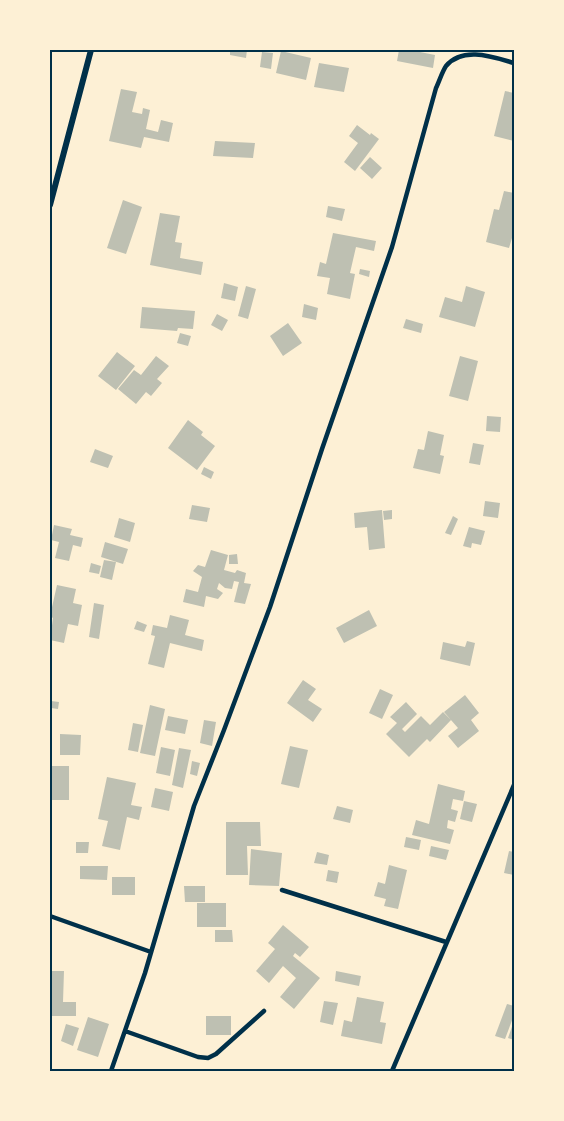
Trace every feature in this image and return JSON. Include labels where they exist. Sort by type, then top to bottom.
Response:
[{"type":"main road","points":[[50,205],[92,50]]},
{"type":"street","points":[[111,1071],[151,952],[194,806],[270,607],[392,247],[436,88],[446,66],[458,57],[471,54],[514,63]]},
{"type":"street","points":[[392,1071],[514,785]]},
{"type":"street","points":[[282,890],[446,942]]},
{"type":"street","points":[[50,916],[151,952]]},
{"type":"street","points":[[125,1031],[198,1057],[208,1058],[216,1054],[264,1010]]},
{"type":"building","points":[[230,50],[247,50],[246,58],[230,55]]},
{"type":"building","points":[[399,50],[410,50],[435,55],[433,68],[397,61]]},
{"type":"building","points":[[281,51],[311,58],[306,80],[276,73]]},
{"type":"building","points":[[262,52],[273,53],[271,69],[260,67]]},
{"type":"building","points":[[319,63],[349,68],[344,92],[314,87]]},
{"type":"building","points":[[121,89],[137,92],[132,112],[142,114],[143,108],[150,110],[146,129],[158,132],[161,120],[173,123],[169,142],[144,137],[141,148],[109,141]]},
{"type":"building","points":[[505,91],[514,93],[514,141],[494,136]]},
{"type":"building","points":[[357,125],[379,139],[355,171],[344,162],[358,143],[349,136]]},
{"type":"building","points":[[215,141],[255,143],[253,158],[213,156]]},
{"type":"building","points":[[370,157],[382,168],[372,179],[360,168]]},
{"type":"building","points":[[504,191],[514,193],[514,238],[512,238],[509,248],[486,242],[494,209],[499,210]]},
{"type":"building","points":[[123,200],[142,207],[126,254],[107,248]]},
{"type":"building","points":[[328,206],[345,209],[342,221],[326,217]]},
{"type":"building","points":[[160,213],[180,216],[175,242],[182,243],[180,258],[203,262],[201,275],[150,265]]},
{"type":"building","points":[[333,233],[376,241],[374,251],[356,247],[350,273],[355,274],[350,299],[327,294],[330,278],[317,276],[320,262],[326,264]]},
{"type":"building","points":[[360,269],[370,271],[369,277],[359,274]]},
{"type":"building","points":[[224,283],[238,287],[235,301],[221,298]]},
{"type":"building","points":[[246,286],[256,289],[248,319],[238,316]]},
{"type":"building","points":[[466,286],[485,292],[475,327],[439,317],[445,297],[462,302]]},
{"type":"building","points":[[304,304],[318,308],[316,320],[302,317]]},
{"type":"building","points":[[142,307],[195,311],[193,329],[178,328],[177,331],[140,328]]},
{"type":"building","points":[[217,314],[228,320],[222,331],[211,325]]},
{"type":"building","points":[[406,319],[423,324],[421,333],[403,328]]},
{"type":"building","points":[[288,323],[302,343],[283,356],[270,336]]},
{"type":"building","points":[[180,333],[191,336],[188,346],[177,343]]},
{"type":"building","points":[[117,352],[135,366],[116,390],[98,376]]},
{"type":"building","points":[[156,356],[169,366],[157,379],[162,383],[151,396],[146,392],[136,404],[118,389],[134,370],[141,375]]},
{"type":"building","points":[[460,356],[478,361],[468,401],[449,396]]},
{"type":"building","points":[[487,416],[501,417],[500,432],[486,431]]},
{"type":"building","points":[[188,420],[203,432],[201,435],[215,446],[197,470],[168,448]]},
{"type":"building","points":[[428,431],[444,435],[440,455],[444,456],[440,474],[413,468],[418,449],[424,450]]},
{"type":"building","points":[[473,443],[484,445],[480,465],[469,463]]},
{"type":"building","points":[[95,449],[113,456],[108,468],[90,462]]},
{"type":"building","points":[[204,467],[214,472],[211,479],[201,474]]},
{"type":"building","points":[[485,501],[500,503],[498,518],[483,516]]},
{"type":"building","points":[[192,505],[210,508],[207,522],[189,519]]},
{"type":"building","points":[[382,510],[385,548],[369,550],[367,527],[355,528],[354,513]]},
{"type":"building","points":[[392,510],[392,519],[384,520],[383,511]]},
{"type":"building","points":[[453,516],[458,519],[451,535],[445,533]]},
{"type":"building","points":[[119,518],[135,523],[130,542],[114,537]]},
{"type":"building","points":[[54,525],[72,529],[70,535],[83,538],[81,547],[73,545],[69,561],[55,558],[59,542],[51,540]]},
{"type":"building","points":[[469,527],[485,531],[481,545],[472,543],[471,548],[463,546]]},
{"type":"building","points":[[105,542],[128,549],[123,564],[101,557]]},
{"type":"building","points":[[211,550],[228,555],[224,570],[235,573],[237,570],[246,573],[244,583],[251,584],[245,604],[234,602],[239,582],[234,581],[232,589],[225,588],[219,583],[217,589],[223,593],[218,599],[206,596],[204,607],[183,602],[186,589],[198,592],[202,577],[193,571],[198,565],[205,567]]},
{"type":"building","points":[[237,554],[238,564],[229,564],[229,555]]},
{"type":"building","points":[[104,560],[116,562],[112,580],[100,577]]},
{"type":"building","points":[[91,563],[101,566],[99,574],[89,572]]},
{"type":"building","points":[[57,585],[76,589],[73,603],[82,605],[78,626],[68,624],[64,643],[50,640],[53,618],[50,616]]},
{"type":"building","points":[[94,603],[104,605],[99,639],[89,637]]},
{"type":"building","points":[[369,610],[377,626],[344,643],[336,628]]},
{"type":"building","points":[[170,615],[189,620],[185,635],[204,640],[202,651],[170,643],[164,668],[148,664],[155,636],[151,635],[153,625],[167,628]]},
{"type":"building","points":[[137,621],[147,625],[144,632],[134,629]]},
{"type":"building","points":[[467,641],[475,643],[470,666],[440,659],[443,642],[465,647]]},
{"type":"building","points":[[303,680],[316,689],[308,700],[322,709],[313,722],[287,703]]},
{"type":"building","points":[[380,689],[393,695],[382,719],[369,713]]},
{"type":"building","points":[[465,695],[479,713],[471,720],[479,731],[458,748],[448,736],[458,728],[444,712]]},
{"type":"building","points":[[51,701],[59,702],[58,709],[51,708]]},
{"type":"building","points":[[406,702],[417,714],[402,729],[405,732],[421,716],[430,725],[443,712],[451,720],[430,742],[427,739],[409,757],[386,734],[397,723],[390,717]]},
{"type":"building","points":[[150,705],[165,709],[155,756],[140,753]]},
{"type":"building","points":[[168,716],[188,720],[185,734],[165,730]]},
{"type":"building","points":[[204,720],[216,722],[212,746],[200,743]]},
{"type":"building","points":[[133,723],[143,725],[138,752],[128,750]]},
{"type":"building","points":[[60,734],[81,735],[80,755],[60,755]]},
{"type":"building","points":[[290,746],[308,750],[299,788],[281,784]]},
{"type":"building","points":[[161,747],[175,750],[170,776],[156,773]]},
{"type":"building","points":[[179,748],[191,750],[183,788],[172,785]]},
{"type":"building","points":[[192,761],[200,763],[197,776],[190,774]]},
{"type":"building","points":[[50,766],[69,766],[69,800],[50,800]]},
{"type":"building","points":[[107,777],[136,783],[131,805],[142,807],[139,820],[127,817],[120,850],[102,846],[108,821],[98,819]]},
{"type":"building","points":[[438,784],[465,791],[463,801],[453,799],[451,809],[458,811],[455,822],[448,820],[447,828],[454,830],[450,844],[412,835],[416,820],[429,824]]},
{"type":"building","points":[[155,788],[173,792],[169,811],[151,807]]},
{"type":"building","points":[[464,801],[477,804],[472,822],[460,819]]},
{"type":"building","points":[[337,806],[353,810],[350,823],[333,819]]},
{"type":"building","points":[[226,822],[260,822],[261,846],[247,846],[248,875],[226,875]]},
{"type":"building","points":[[406,837],[421,840],[419,850],[404,847]]},
{"type":"building","points":[[76,842],[89,842],[88,853],[76,853]]},
{"type":"building","points":[[431,846],[449,850],[446,860],[429,856]]},
{"type":"building","points":[[251,849],[282,853],[279,886],[249,885]]},
{"type":"building","points":[[509,851],[514,852],[514,875],[504,873]]},
{"type":"building","points":[[317,852],[329,855],[327,865],[314,863]]},
{"type":"building","points":[[389,865],[407,870],[398,909],[384,906],[386,899],[374,896],[378,882],[385,884]]},
{"type":"building","points":[[80,866],[108,866],[107,880],[80,879]]},
{"type":"building","points":[[328,870],[339,872],[337,883],[326,881]]},
{"type":"building","points":[[112,877],[135,877],[135,895],[112,895]]},
{"type":"building","points":[[184,886],[205,886],[205,902],[185,902]]},
{"type":"building","points":[[197,903],[226,903],[226,927],[197,927]]},
{"type":"building","points":[[283,925],[309,947],[300,957],[295,953],[293,956],[320,978],[294,1009],[280,997],[296,978],[283,966],[269,983],[256,971],[275,949],[268,943]]},
{"type":"building","points":[[215,930],[232,930],[233,942],[215,942]]},
{"type":"building","points":[[50,971],[64,971],[63,1002],[76,1002],[76,1016],[50,1016]]},
{"type":"building","points":[[336,971],[361,976],[359,986],[335,981]]},
{"type":"building","points":[[357,997],[384,1002],[380,1022],[386,1023],[382,1044],[341,1036],[344,1020],[352,1022]]},
{"type":"building","points":[[324,1001],[338,1003],[333,1025],[320,1022]]},
{"type":"building","points":[[507,1004],[514,1006],[514,1015],[505,1039],[495,1036]]},
{"type":"building","points":[[206,1016],[231,1016],[231,1035],[206,1035]]},
{"type":"building","points":[[88,1017],[109,1024],[98,1057],[77,1050]]},
{"type":"building","points":[[514,1021],[514,1040],[508,1038]]},
{"type":"building","points":[[66,1024],[79,1028],[73,1046],[61,1041]]}]
